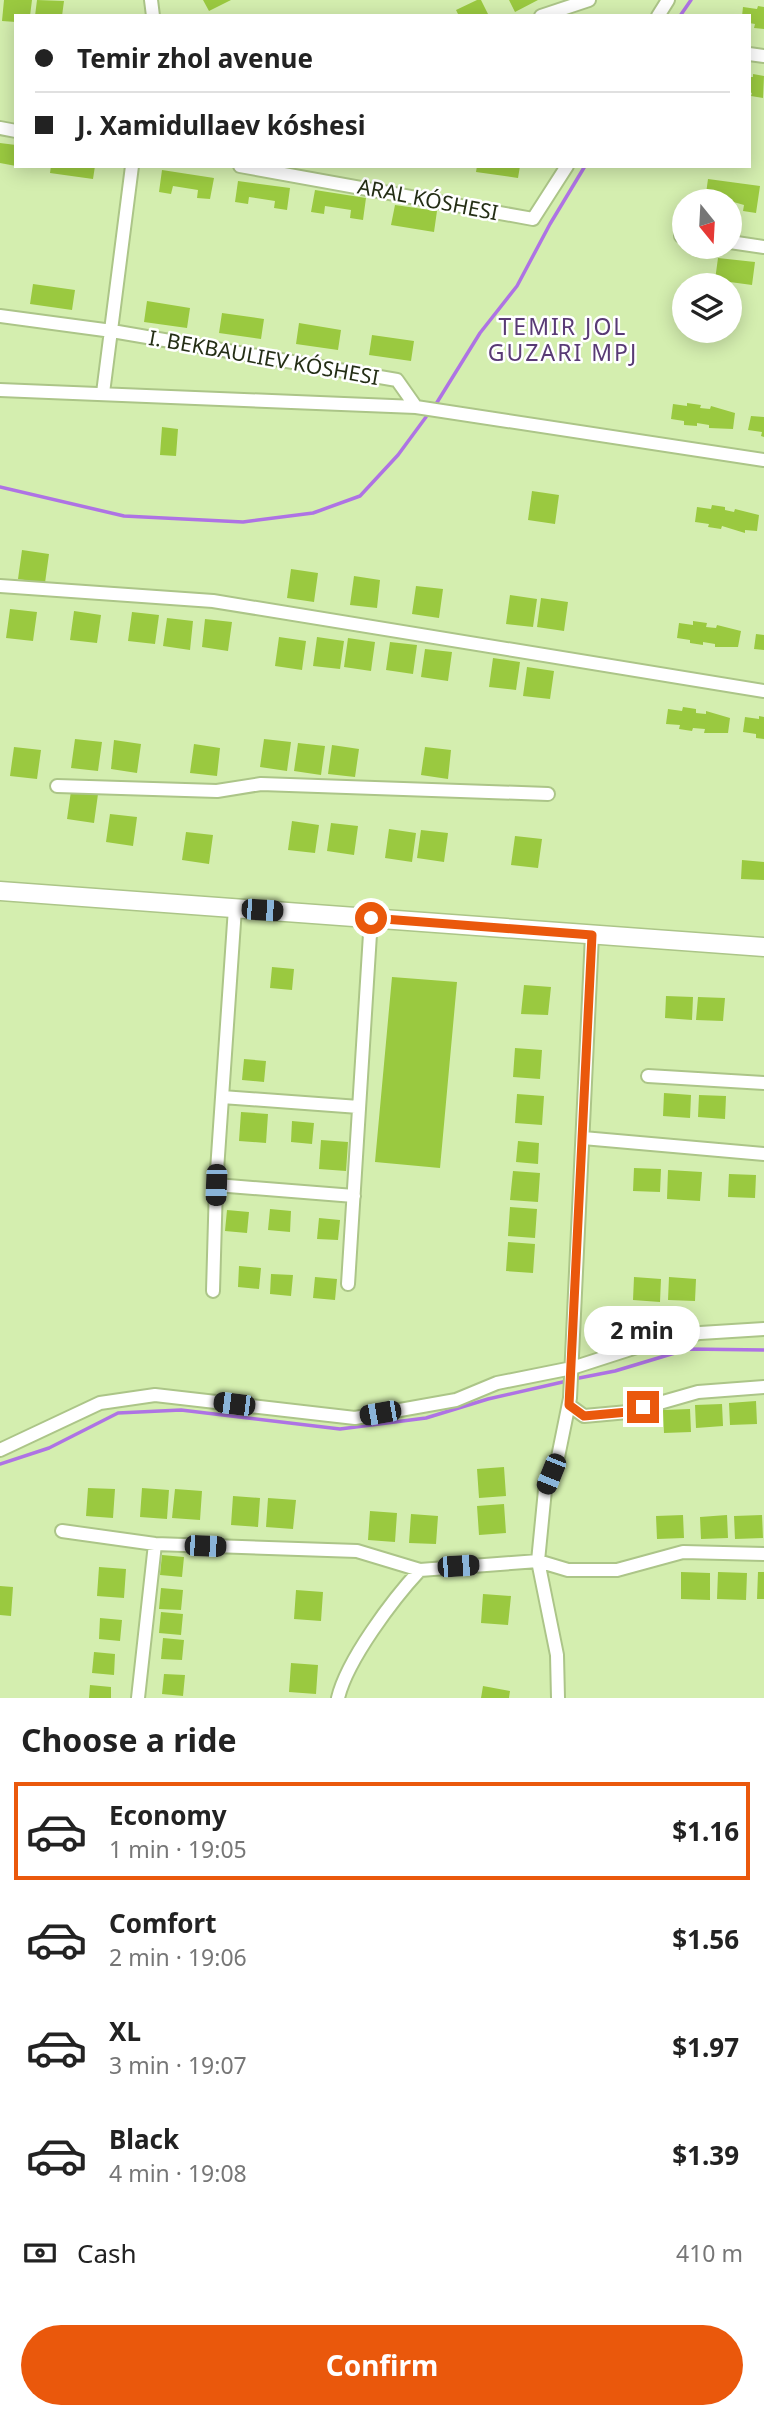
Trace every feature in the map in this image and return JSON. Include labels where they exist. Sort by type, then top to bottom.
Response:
[{"type":"street","points":[[547,14],[589,0]]},
{"type":"street","points":[[103,393],[132,168]]},
{"type":"street","name":"ARAL KÓSHESI","points":[[263,168],[319,173],[533,219],[566,168]]},
{"type":"street","points":[[742,244],[764,247]]},
{"type":"street","name":"I. BEKBAULIEV KÓSHESI","points":[[0,316],[112,331],[397,380],[416,407]]},
{"type":"street","points":[[0,390],[416,407],[764,460]]},
{"type":"street","points":[[0,586],[213,601],[764,691]]},
{"type":"street","points":[[57,786],[217,790],[261,784],[548,794]]},
{"type":"street","points":[[0,891],[764,947]]},
{"type":"street","points":[[213,1291],[216,1185],[235,908]]},
{"type":"street","points":[[348,1284],[371,918]]},
{"type":"street","points":[[558,1698],[557,1655],[538,1561],[545,1490],[558,1457],[570,1402],[592,935]]},
{"type":"street","points":[[648,1076],[764,1083]]},
{"type":"street","points":[[222,1097],[359,1108]]},
{"type":"street","points":[[583,1138],[764,1154]]},
{"type":"street","points":[[216,1185],[354,1196]]},
{"type":"street","points":[[0,1450],[100,1403],[155,1395],[355,1418],[456,1400],[497,1383],[572,1368],[637,1347],[699,1334],[764,1329]]},
{"type":"street","points":[[570,1402],[584,1416],[628,1412],[698,1392],[764,1387]]},
{"type":"street","points":[[62,1531],[155,1545],[356,1551],[420,1570],[538,1561],[568,1570],[618,1570],[683,1552],[764,1554]]},
{"type":"street","points":[[138,1698],[155,1545]]},
{"type":"street","points":[[338,1698],[341,1684],[376,1626],[403,1588],[420,1570]]},
{"type":"building","points":[[4,0],[32,0],[30,14],[14,14],[14,22],[2,21]]},
{"type":"building","points":[[37,0],[64,1],[62,14],[35,14]]},
{"type":"building","points":[[203,0],[231,0],[209,11]]},
{"type":"building","points":[[481,0],[488,14],[458,14],[456,10]]},
{"type":"building","points":[[509,0],[538,0],[515,12]]},
{"type":"building","points":[[758,6],[764,7],[764,29],[754,28],[751,14],[742,14],[743,7],[757,9]]},
{"type":"building","points":[[753,74],[764,76],[763,98],[751,96]]},
{"type":"building","points":[[0,143],[14,145],[14,166],[0,163]]},
{"type":"building","points":[[51,168],[95,168],[93,179],[50,173]]},
{"type":"building","points":[[477,168],[520,168],[518,178],[476,172]]},
{"type":"building","points":[[162,170],[214,178],[210,199],[197,198],[198,190],[173,186],[171,194],[159,192]]},
{"type":"building","points":[[708,179],[760,186],[756,213],[743,211],[742,189],[707,189]]},
{"type":"building","points":[[238,181],[290,188],[287,210],[274,208],[275,201],[249,197],[248,204],[235,202]]},
{"type":"building","points":[[315,190],[366,198],[363,220],[350,218],[351,210],[325,206],[324,214],[311,212]]},
{"type":"building","points":[[395,205],[437,211],[434,232],[391,225]]},
{"type":"building","points":[[718,259],[755,262],[752,285],[742,284],[742,273],[716,273]]},
{"type":"building","points":[[33,284],[75,290],[72,310],[30,304]]},
{"type":"building","points":[[147,301],[190,308],[187,328],[144,322]]},
{"type":"building","points":[[222,313],[264,319],[261,339],[219,333]]},
{"type":"building","points":[[299,323],[341,330],[338,350],[296,344]]},
{"type":"building","points":[[372,335],[414,341],[411,361],[369,355]]},
{"type":"building","points":[[687,403],[701,405],[700,408],[710,409],[711,406],[735,413],[733,429],[709,428],[709,425],[697,423],[697,426],[684,425],[684,421],[671,419],[673,404],[687,406]]},
{"type":"building","points":[[751,416],[764,417],[764,437],[761,436],[762,432],[748,430]]},
{"type":"building","points":[[162,427],[178,429],[176,456],[160,455]]},
{"type":"building","points":[[532,491],[559,495],[555,524],[528,520]]},
{"type":"building","points":[[712,505],[734,512],[735,509],[759,515],[757,531],[745,530],[745,533],[695,522],[697,507],[711,509]]},
{"type":"building","points":[[22,550],[49,554],[45,583],[18,579]]},
{"type":"building","points":[[291,569],[318,573],[314,602],[287,598]]},
{"type":"building","points":[[354,576],[380,580],[377,608],[350,605]]},
{"type":"building","points":[[416,586],[443,589],[439,618],[412,614]]},
{"type":"building","points":[[510,595],[537,599],[533,627],[506,624]]},
{"type":"building","points":[[541,598],[568,602],[564,631],[537,627]]},
{"type":"building","points":[[10,609],[37,612],[33,641],[6,638]]},
{"type":"building","points":[[74,611],[101,615],[97,643],[70,640]]},
{"type":"building","points":[[132,612],[159,615],[155,644],[128,641]]},
{"type":"building","points":[[167,618],[193,621],[190,650],[163,646]]},
{"type":"building","points":[[205,619],[232,622],[228,651],[202,647]]},
{"type":"building","points":[[693,621],[707,623],[706,627],[716,628],[717,625],[741,631],[738,647],[715,647],[715,644],[690,643],[690,640],[677,638],[679,623],[693,625]]},
{"type":"building","points":[[756,634],[764,635],[764,650],[754,649]]},
{"type":"building","points":[[279,637],[306,641],[302,670],[275,666]]},
{"type":"building","points":[[317,637],[344,641],[340,669],[313,666]]},
{"type":"building","points":[[348,638],[375,642],[371,671],[344,667]]},
{"type":"building","points":[[390,642],[417,645],[413,674],[386,670]]},
{"type":"building","points":[[425,649],[452,652],[448,681],[421,677]]},
{"type":"building","points":[[493,658],[520,662],[516,690],[489,687]]},
{"type":"building","points":[[527,667],[554,671],[550,699],[523,696]]},
{"type":"building","points":[[683,707],[696,709],[696,713],[706,714],[706,711],[730,718],[728,733],[704,733],[705,729],[693,728],[692,731],[679,729],[680,725],[666,724],[668,709],[682,711]]},
{"type":"building","points":[[759,716],[764,717],[764,739],[756,738],[756,734],[743,732],[745,717],[759,719]]},
{"type":"building","points":[[75,739],[102,742],[98,771],[71,768]]},
{"type":"building","points":[[264,739],[291,742],[287,771],[260,767]]},
{"type":"building","points":[[114,740],[141,744],[137,773],[111,769]]},
{"type":"building","points":[[298,743],[325,746],[321,775],[294,771]]},
{"type":"building","points":[[194,744],[220,748],[217,776],[190,773]]},
{"type":"building","points":[[332,745],[359,749],[355,777],[328,774]]},
{"type":"building","points":[[14,747],[41,750],[37,779],[10,776]]},
{"type":"building","points":[[425,747],[451,750],[448,779],[421,775]]},
{"type":"building","points":[[71,791],[98,794],[94,823],[67,819]]},
{"type":"building","points":[[110,814],[137,817],[133,846],[106,842]]},
{"type":"building","points":[[292,821],[319,825],[315,853],[288,850]]},
{"type":"building","points":[[331,823],[358,826],[354,855],[327,851]]},
{"type":"building","points":[[389,829],[416,833],[412,862],[385,858]]},
{"type":"building","points":[[421,830],[448,833],[444,862],[417,858]]},
{"type":"building","points":[[186,832],[213,835],[209,864],[182,860]]},
{"type":"building","points":[[515,836],[542,839],[538,868],[511,865]]},
{"type":"building","points":[[742,860],[764,862],[764,880],[741,879]]},
{"type":"building","points":[[272,967],[294,969],[292,990],[270,988]]},
{"type":"building","points":[[392,977],[457,982],[440,1168],[375,1162]]},
{"type":"building","points":[[524,985],[551,987],[548,1015],[521,1014]]},
{"type":"building","points":[[666,996],[693,997],[692,1020],[665,1018]]},
{"type":"building","points":[[698,997],[725,998],[723,1021],[696,1020]]},
{"type":"building","points":[[515,1048],[542,1050],[540,1079],[513,1077]]},
{"type":"building","points":[[244,1059],[266,1061],[264,1082],[242,1080]]},
{"type":"building","points":[[664,1093],[691,1095],[690,1118],[663,1116]]},
{"type":"building","points":[[517,1094],[544,1096],[542,1125],[515,1123]]},
{"type":"building","points":[[699,1095],[726,1096],[725,1119],[698,1117]]},
{"type":"building","points":[[241,1112],[268,1114],[266,1143],[239,1141]]},
{"type":"building","points":[[292,1121],[314,1123],[312,1144],[291,1142]]},
{"type":"building","points":[[321,1140],[348,1142],[346,1171],[319,1169]]},
{"type":"building","points":[[518,1141],[539,1143],[538,1164],[516,1162]]},
{"type":"building","points":[[634,1168],[661,1169],[660,1192],[633,1191]]},
{"type":"building","points":[[668,1170],[702,1172],[700,1201],[667,1199]]},
{"type":"building","points":[[513,1171],[540,1173],[538,1202],[510,1200]]},
{"type":"building","points":[[729,1174],[756,1175],[755,1198],[728,1197]]},
{"type":"building","points":[[510,1207],[537,1209],[535,1238],[508,1236]]},
{"type":"building","points":[[270,1209],[291,1211],[290,1232],[268,1230]]},
{"type":"building","points":[[227,1210],[249,1212],[247,1233],[225,1231]]},
{"type":"building","points":[[319,1218],[340,1220],[338,1240],[317,1239]]},
{"type":"building","points":[[508,1242],[535,1244],[533,1273],[506,1271]]},
{"type":"building","points":[[239,1266],[261,1268],[259,1289],[238,1287]]},
{"type":"building","points":[[271,1274],[293,1275],[291,1296],[270,1294]]},
{"type":"building","points":[[315,1277],[337,1279],[335,1300],[313,1298]]},
{"type":"building","points":[[634,1277],[661,1279],[660,1302],[633,1300]]},
{"type":"building","points":[[669,1277],[696,1279],[695,1301],[668,1300]]},
{"type":"building","points":[[756,1401],[757,1424],[730,1425],[729,1403]]},
{"type":"building","points":[[722,1404],[723,1426],[696,1428],[695,1405]]},
{"type":"building","points":[[690,1409],[691,1432],[664,1433],[663,1410]]},
{"type":"building","points":[[504,1467],[506,1496],[479,1498],[477,1469]]},
{"type":"building","points":[[88,1488],[115,1489],[113,1518],[86,1516]]},
{"type":"building","points":[[142,1488],[169,1490],[167,1519],[140,1517]]},
{"type":"building","points":[[175,1489],[202,1491],[200,1520],[172,1518]]},
{"type":"building","points":[[233,1496],[260,1498],[258,1527],[231,1525]]},
{"type":"building","points":[[268,1498],[296,1500],[293,1529],[266,1527]]},
{"type":"building","points":[[504,1504],[506,1533],[479,1535],[477,1506]]},
{"type":"building","points":[[370,1511],[397,1513],[395,1542],[368,1540]]},
{"type":"building","points":[[411,1514],[438,1516],[436,1544],[409,1543]]},
{"type":"building","points":[[683,1515],[684,1538],[657,1539],[656,1516]]},
{"type":"building","points":[[727,1515],[728,1538],[701,1539],[700,1517]]},
{"type":"building","points":[[762,1515],[763,1538],[735,1539],[734,1516]]},
{"type":"building","points":[[162,1555],[184,1557],[182,1577],[160,1575]]},
{"type":"building","points":[[99,1567],[126,1569],[124,1598],[97,1596]]},
{"type":"building","points":[[681,1572],[710,1573],[710,1600],[681,1599]]},
{"type":"building","points":[[718,1572],[747,1573],[746,1600],[717,1599]]},
{"type":"building","points":[[758,1572],[764,1572],[764,1599],[757,1599]]},
{"type":"building","points":[[0,1586],[13,1587],[11,1616],[0,1615]]},
{"type":"building","points":[[161,1588],[183,1590],[181,1610],[159,1609]]},
{"type":"building","points":[[296,1590],[323,1592],[321,1621],[294,1619]]},
{"type":"building","points":[[483,1594],[511,1596],[508,1625],[481,1623]]},
{"type":"building","points":[[161,1612],[183,1614],[181,1635],[159,1633]]},
{"type":"building","points":[[100,1618],[122,1620],[120,1641],[99,1639]]},
{"type":"building","points":[[163,1638],[184,1640],[182,1660],[161,1659]]},
{"type":"building","points":[[94,1652],[115,1654],[114,1675],[92,1673]]},
{"type":"building","points":[[291,1663],[318,1665],[316,1694],[289,1692]]},
{"type":"building","points":[[164,1674],[185,1675],[183,1696],[162,1694]]},
{"type":"building","points":[[90,1685],[111,1687],[111,1698],[89,1698]]},
{"type":"building","points":[[483,1686],[510,1691],[509,1698],[481,1698]]},
{"type":"waterway","points":[[681,14],[691,0]]},
{"type":"waterway","points":[[436,404],[480,333],[517,286],[584,168]]},
{"type":"waterway","points":[[0,487],[124,516],[243,522],[313,513],[360,496],[398,455],[426,417]]},
{"type":"waterway","points":[[574,1379],[615,1371],[688,1349],[764,1350]]},
{"type":"waterway","points":[[0,1464],[49,1448],[118,1413],[181,1410],[340,1429],[426,1418],[488,1399],[567,1381]]},
{"type":"district","name":"TEMIR JOL GUZARI MPJ","points":[[563,339]]},
{"type":"route","points":[[371,918],[592,935],[569,1405],[584,1416],[628,1412],[643,1407]]}]
